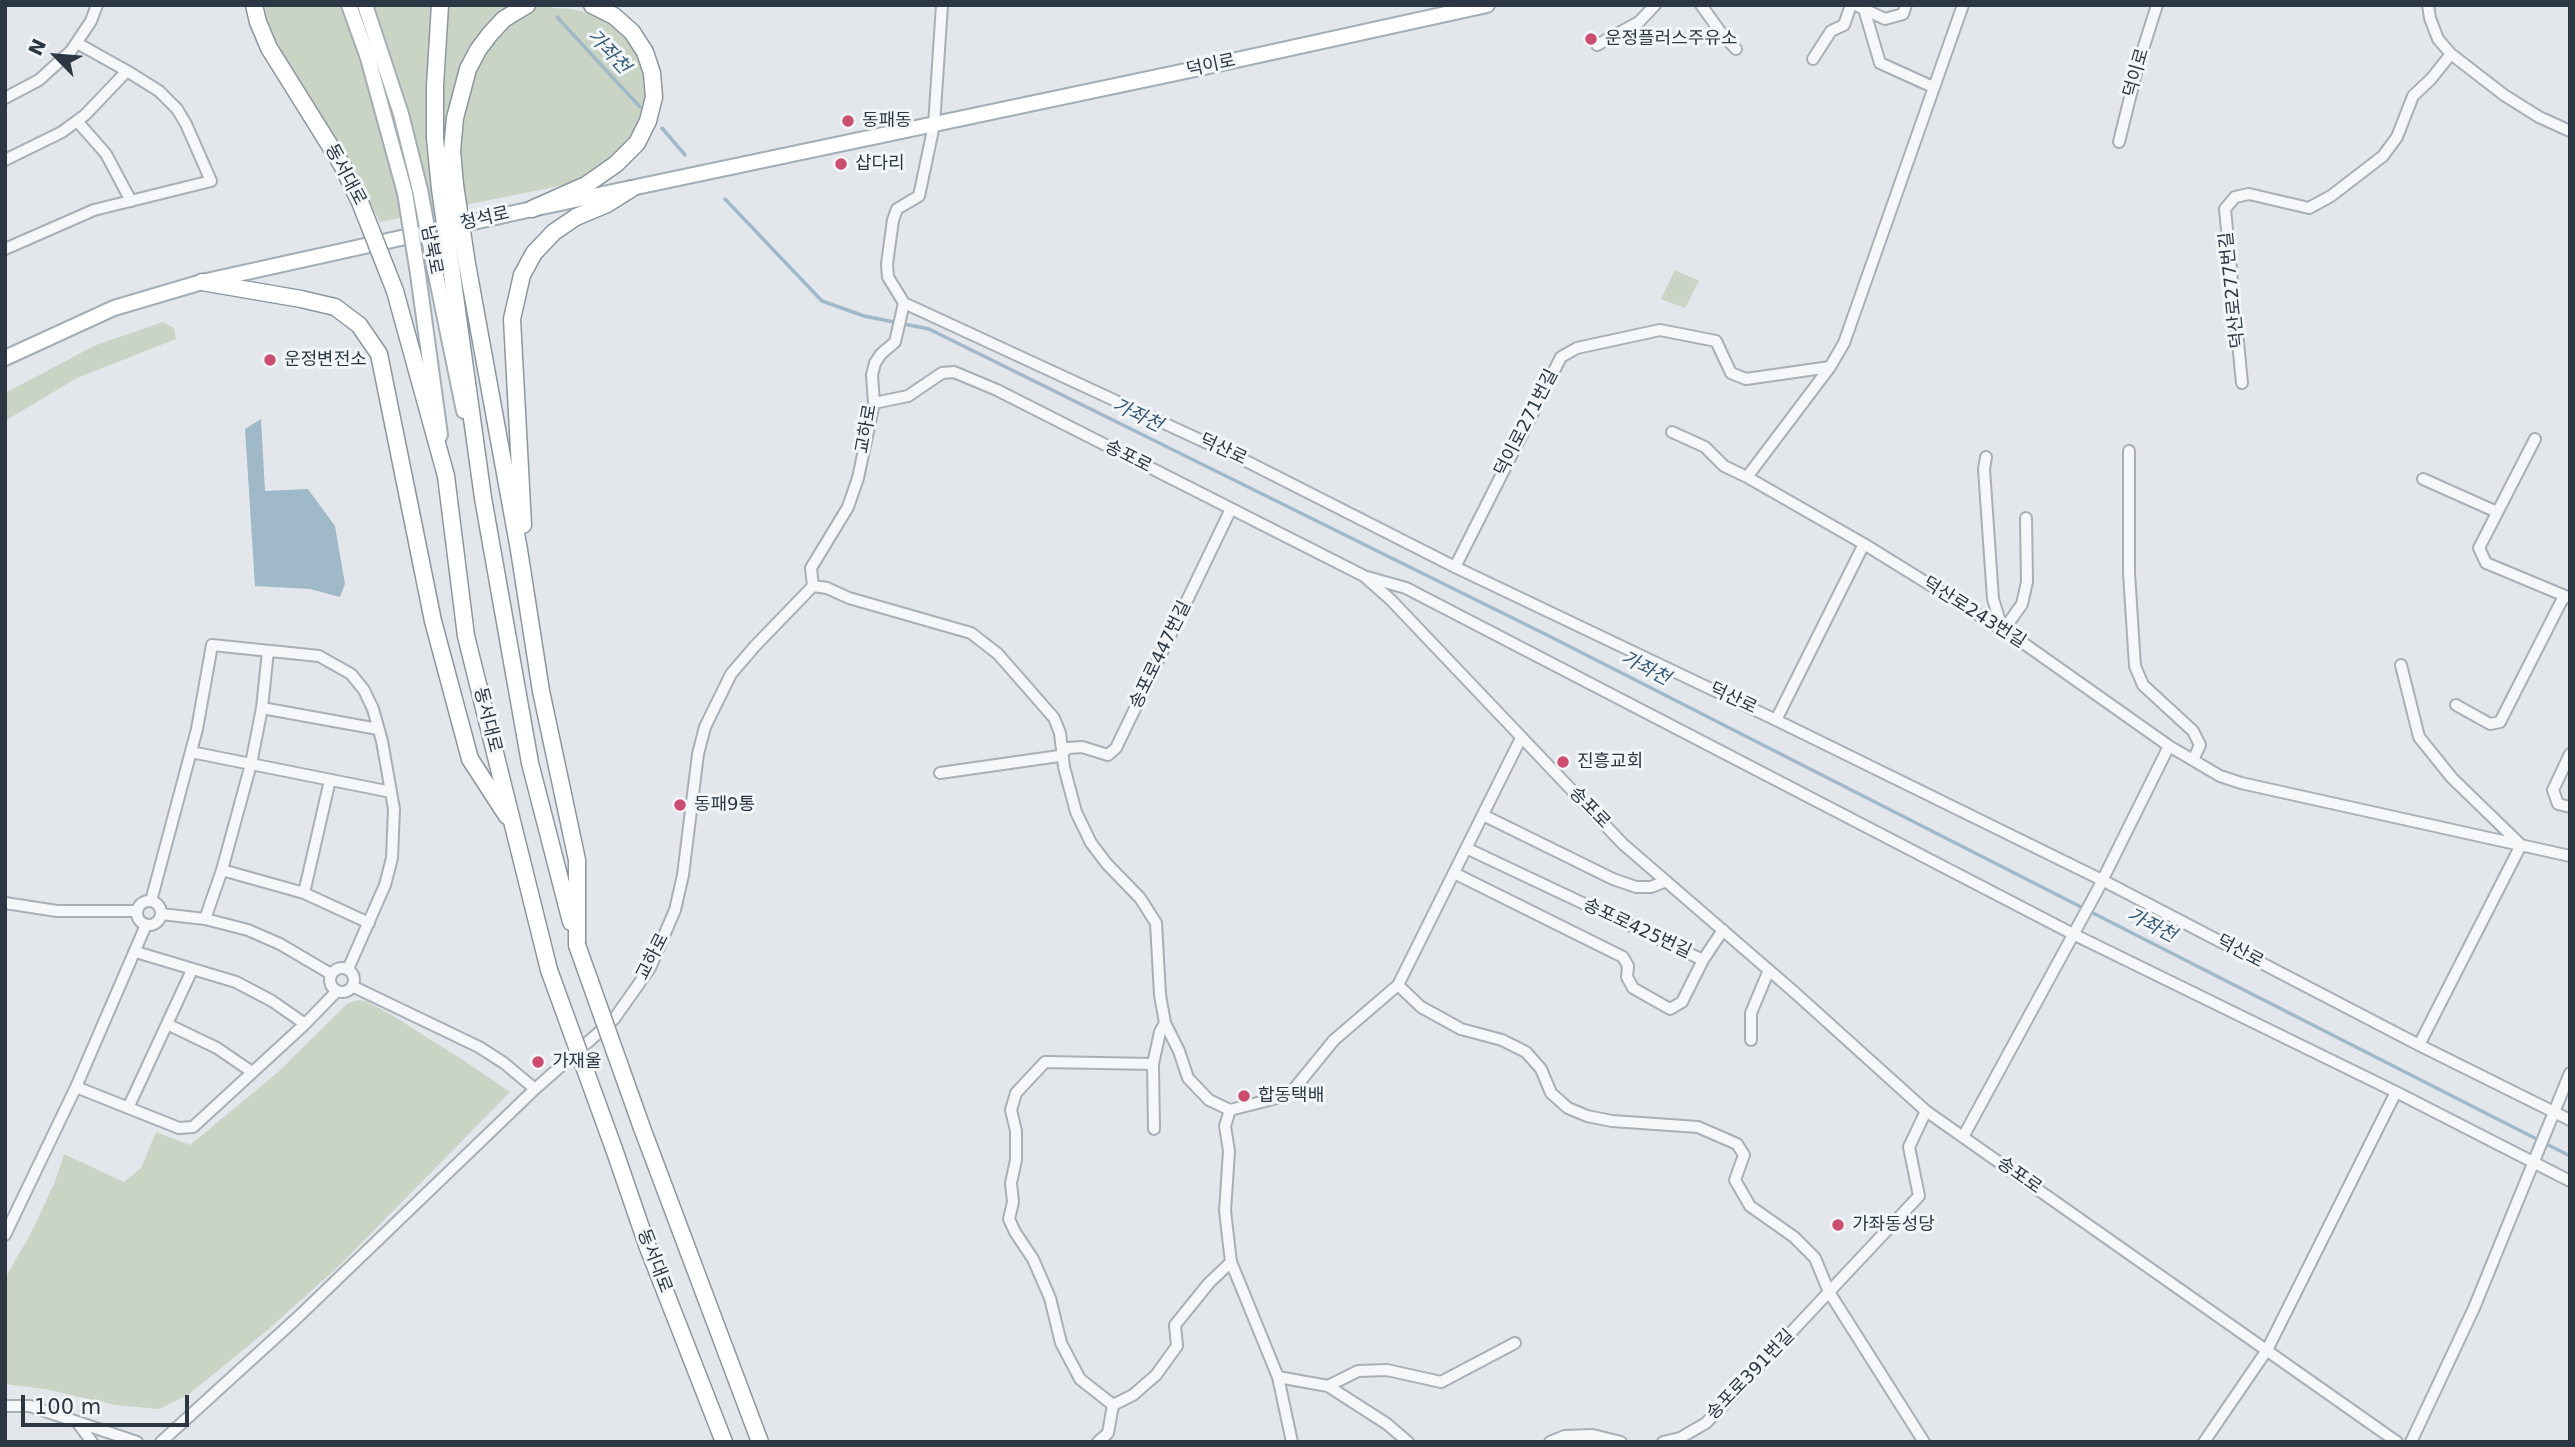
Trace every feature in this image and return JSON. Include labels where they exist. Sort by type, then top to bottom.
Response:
[{"type":"highway","name":"동서대로","points":[[254,5],[269,48],[326,138],[360,202],[395,291],[446,476],[466,636],[549,970],[647,1245],[724,1442]]},
{"type":"highway","points":[[447,187],[455,118],[468,69],[490,34],[504,19],[527,5]]},
{"type":"highway","points":[[532,209],[586,186],[616,164],[637,143],[648,121],[654,97],[652,73],[645,52],[632,32],[614,16],[592,5]]},
{"type":"highway","name":"동서대로","points":[[439,13],[435,125],[459,265],[483,498],[530,764],[577,945],[642,1128],[760,1442]]},
{"type":"highway","points":[[528,604],[512,319],[522,275],[534,253],[554,232],[631,189]]},
{"type":"highway","points":[[459,265],[528,604],[541,691],[577,860],[577,945]]},
{"type":"highway","points":[[202,282],[335,307],[359,325],[379,355],[433,621],[470,759],[514,827]]},
{"type":"main road","name":"남북로","points":[[349,5],[368,58],[405,193],[446,476]]},
{"type":"main road","name":"남북로","points":[[365,5],[401,114],[420,190],[483,498]]},
{"type":"main road","name":"덕이로","points":[[934,125],[1487,5]]},
{"type":"main road","name":"청석로","points":[[5,358],[114,308],[202,282],[532,209],[934,125]]},
{"type":"street","points":[[5,98],[39,80],[71,51],[91,21],[97,5]]},
{"type":"street","points":[[904,303],[888,277],[887,264],[897,209],[919,196],[934,125],[942,5]]},
{"type":"street","points":[[1597,45],[1639,22],[1655,5]]},
{"type":"street","points":[[1701,5],[1722,34],[1737,49]]},
{"type":"street","points":[[1857,7],[1885,19],[1903,15],[1906,5]]},
{"type":"street","points":[[1747,477],[1830,367],[1844,343],[1964,5]]},
{"type":"street","name":"덕이로","points":[[2119,142],[2138,65],[2157,5]]},
{"type":"street","points":[[2428,5],[2438,39],[2451,54],[2504,95],[2539,117],[2570,131]]},
{"type":"street","points":[[1813,60],[1831,31],[1844,25],[1857,7]]},
{"type":"street","points":[[1857,7],[1880,63],[1933,87]]},
{"type":"street","points":[[5,249],[94,210],[211,181],[177,109],[159,91],[77,43]]},
{"type":"street","name":"덕산로277번길","points":[[2242,383],[2225,209],[2235,197],[2249,194],[2309,208],[2330,196],[2383,156],[2397,137],[2413,96],[2451,54]]},
{"type":"street","points":[[5,160],[62,132],[77,121],[127,71]]},
{"type":"street","points":[[77,121],[106,154],[131,201]]},
{"type":"street","name":"교하로","points":[[161,1442],[297,1318],[535,1089],[614,1018],[650,968],[675,910],[698,754],[705,727],[731,674],[813,586],[811,568],[849,507],[874,403],[872,375],[875,363],[895,342],[904,303]]},
{"type":"street","name":"덕산로","points":[[904,303],[1248,462],[1455,567],[1776,720],[2102,880],[2552,1116],[2570,1120]]},
{"type":"street","name":"덕이로271번길","points":[[1455,567],[1561,357],[1577,348],[1660,330],[1716,341],[1731,373],[1746,379],[1830,367]]},
{"type":"street","name":"송포로","points":[[874,403],[908,396],[942,373],[954,372],[997,390],[1364,576],[1391,600],[1623,844],[1926,1111],[2397,1442]]},
{"type":"street","name":"덕산로243번길","points":[[1672,432],[1705,447],[1724,466],[1864,544],[2003,631],[2169,746],[2220,776],[2241,783],[2570,856]]},
{"type":"street","points":[[2456,705],[2490,724],[2500,722],[2567,597],[2486,563],[2479,548],[2535,439]]},
{"type":"street","points":[[2129,451],[2129,573],[2136,666],[2143,685],[2193,731],[2200,746],[2193,760]]},
{"type":"street","points":[[1986,457],[1984,469],[1993,599],[2003,631]]},
{"type":"street","points":[[2423,479],[2497,512]]},
{"type":"street","name":"송포로447번길","points":[[940,773],[1059,756],[1069,748],[1082,747],[1108,755],[1116,748],[1231,509]]},
{"type":"street","points":[[2003,631],[2022,604],[2027,583],[2026,519]]},
{"type":"street","points":[[1776,720],[1864,544]]},
{"type":"street","points":[[1364,576],[1406,589],[2075,931],[2534,1158],[2570,1181]]},
{"type":"street","points":[[813,586],[971,633],[998,654],[1054,719],[1076,812],[1091,843],[1140,898],[1156,923],[1160,995],[1165,1023],[1179,1051],[1188,1079],[1209,1100],[1230,1110],[1282,1097],[1294,1089],[1334,1040],[1398,985],[1521,738]]},
{"type":"street","points":[[151,901],[191,752],[212,645],[319,656],[351,674],[364,690],[373,709],[391,792],[394,821],[392,858],[385,885],[348,969]]},
{"type":"street","points":[[205,919],[222,870],[251,764],[262,708],[268,651]]},
{"type":"street","points":[[2401,664],[2419,737],[2452,778],[2521,845],[2418,1045]]},
{"type":"street","points":[[262,708],[378,729]]},
{"type":"street","points":[[1963,1137],[2097,891],[2169,746]]},
{"type":"street","points":[[191,752],[391,792]]},
{"type":"street","points":[[2570,754],[2553,790],[2558,804],[2570,807]]},
{"type":"street","points":[[304,893],[330,780]]},
{"type":"street","points":[[1483,815],[1613,879],[1636,887],[1651,887],[1666,881]]},
{"type":"street","name":"송포로425번길","points":[[1454,873],[1623,957],[1628,966],[1627,977],[1633,988],[1670,1009],[1682,1002],[1703,960],[1466,848]]},
{"type":"street","points":[[222,870],[304,893],[369,923]]},
{"type":"street","points":[[151,901],[158,905],[161,914],[156,923],[146,925],[139,920],[137,911],[143,902],[151,901]]},
{"type":"street","points":[[5,903],[57,911],[137,911]]},
{"type":"street","points":[[161,914],[205,919],[248,930],[331,974]]},
{"type":"street","points":[[5,1235],[76,1087],[146,925]]},
{"type":"street","points":[[1703,960],[1723,930]]},
{"type":"street","points":[[136,952],[236,982],[272,1000],[305,1024]]},
{"type":"street","points":[[340,968],[348,969],[353,975],[352,986],[346,991],[337,991],[330,984],[331,974],[340,968]]},
{"type":"street","points":[[128,1108],[192,970]]},
{"type":"street","points":[[1751,1040],[1751,1013],[1769,970]]},
{"type":"street","points":[[1398,985],[1421,1007],[1461,1029],[1502,1040],[1526,1052],[1541,1069],[1550,1093],[1567,1108],[1612,1121],[1698,1128],[1737,1144],[1744,1155],[1735,1180],[1750,1206],[1794,1237],[1815,1258],[1829,1293],[1924,1442]]},
{"type":"street","points":[[352,986],[479,1047],[504,1063],[535,1089]]},
{"type":"street","points":[[76,1087],[179,1128],[193,1127],[337,991]]},
{"type":"street","points":[[1154,1129],[1153,1064],[1160,1032],[1165,1023]]},
{"type":"street","points":[[167,1024],[217,1048],[252,1072]]},
{"type":"street","points":[[1113,1405],[1080,1379],[1062,1343],[1050,1298],[1033,1259],[1009,1219],[1013,1202],[1011,1183],[1016,1160],[1016,1131],[1011,1110],[1016,1093],[1045,1062],[1153,1064]]},
{"type":"street","points":[[2411,1442],[2474,1308],[2570,1073]]},
{"type":"street","points":[[2204,1442],[2267,1350],[2396,1092]]},
{"type":"street","points":[[1230,1110],[1225,1126],[1229,1151],[1225,1211],[1231,1262],[1278,1377],[1292,1442]]},
{"type":"street","name":"송포로391번길","points":[[1663,1442],[1679,1438],[1706,1423],[1919,1196],[1909,1147],[1926,1111]]},
{"type":"street","points":[[1113,1405],[1133,1395],[1156,1375],[1177,1346],[1175,1325],[1209,1283],[1231,1262]]},
{"type":"street","points":[[1328,1386],[1358,1371],[1387,1370],[1441,1382],[1516,1343]]},
{"type":"street","points":[[1278,1377],[1328,1386],[1387,1424],[1408,1442]]},
{"type":"street","points":[[1098,1442],[1108,1433],[1113,1405]]},
{"type":"street","points":[[5,1406],[30,1406],[137,1442]]},
{"type":"street","points":[[77,1422],[92,1442]]},
{"type":"street","points":[[1550,1442],[1565,1436],[1593,1435],[1621,1442]]},
{"type":"green space","points":[[264,5],[550,5],[553,8],[590,13],[610,23],[638,55],[645,73],[647,96],[643,118],[633,138],[597,172],[565,185],[380,222],[346,156],[288,64],[269,26]]},
{"type":"green space","points":[[1675,270],[1699,281],[1685,308],[1661,299]]},
{"type":"green space","points":[[163,322],[174,328],[176,339],[77,378],[5,421],[5,393],[96,345]]},
{"type":"green space","points":[[366,1001],[390,1014],[510,1092],[341,1264],[270,1328],[189,1394],[159,1409],[115,1405],[45,1389],[5,1384],[5,1278],[30,1235],[54,1184],[64,1154],[124,1182],[141,1168],[156,1132],[190,1145],[277,1073],[348,1003]]},
{"type":"water","points":[[261,419],[265,491],[308,489],[335,526],[345,584],[340,597],[310,589],[255,586],[245,429]]},
{"type":"waterway","name":"가좌천","points":[[557,17],[640,107]]},
{"type":"waterway","name":"가좌천","points":[[662,128],[685,155]]},
{"type":"waterway","name":"가좌천","points":[[725,199],[822,301],[864,316],[929,329],[1549,636],[2570,1156]]},
{"type":"place","name":"운정플러스주유소","points":[[1591,39]]},
{"type":"place","name":"동패동","points":[[848,121]]},
{"type":"place","name":"삽다리","points":[[841,164]]},
{"type":"place","name":"운정변전소","points":[[270,360]]},
{"type":"place","name":"진흥교회","points":[[1563,762]]},
{"type":"place","name":"동패9통","points":[[680,805]]},
{"type":"place","name":"가재울","points":[[538,1062]]},
{"type":"place","name":"합동택배","points":[[1244,1096]]},
{"type":"place","name":"가좌동성당","points":[[1838,1225]]}]
